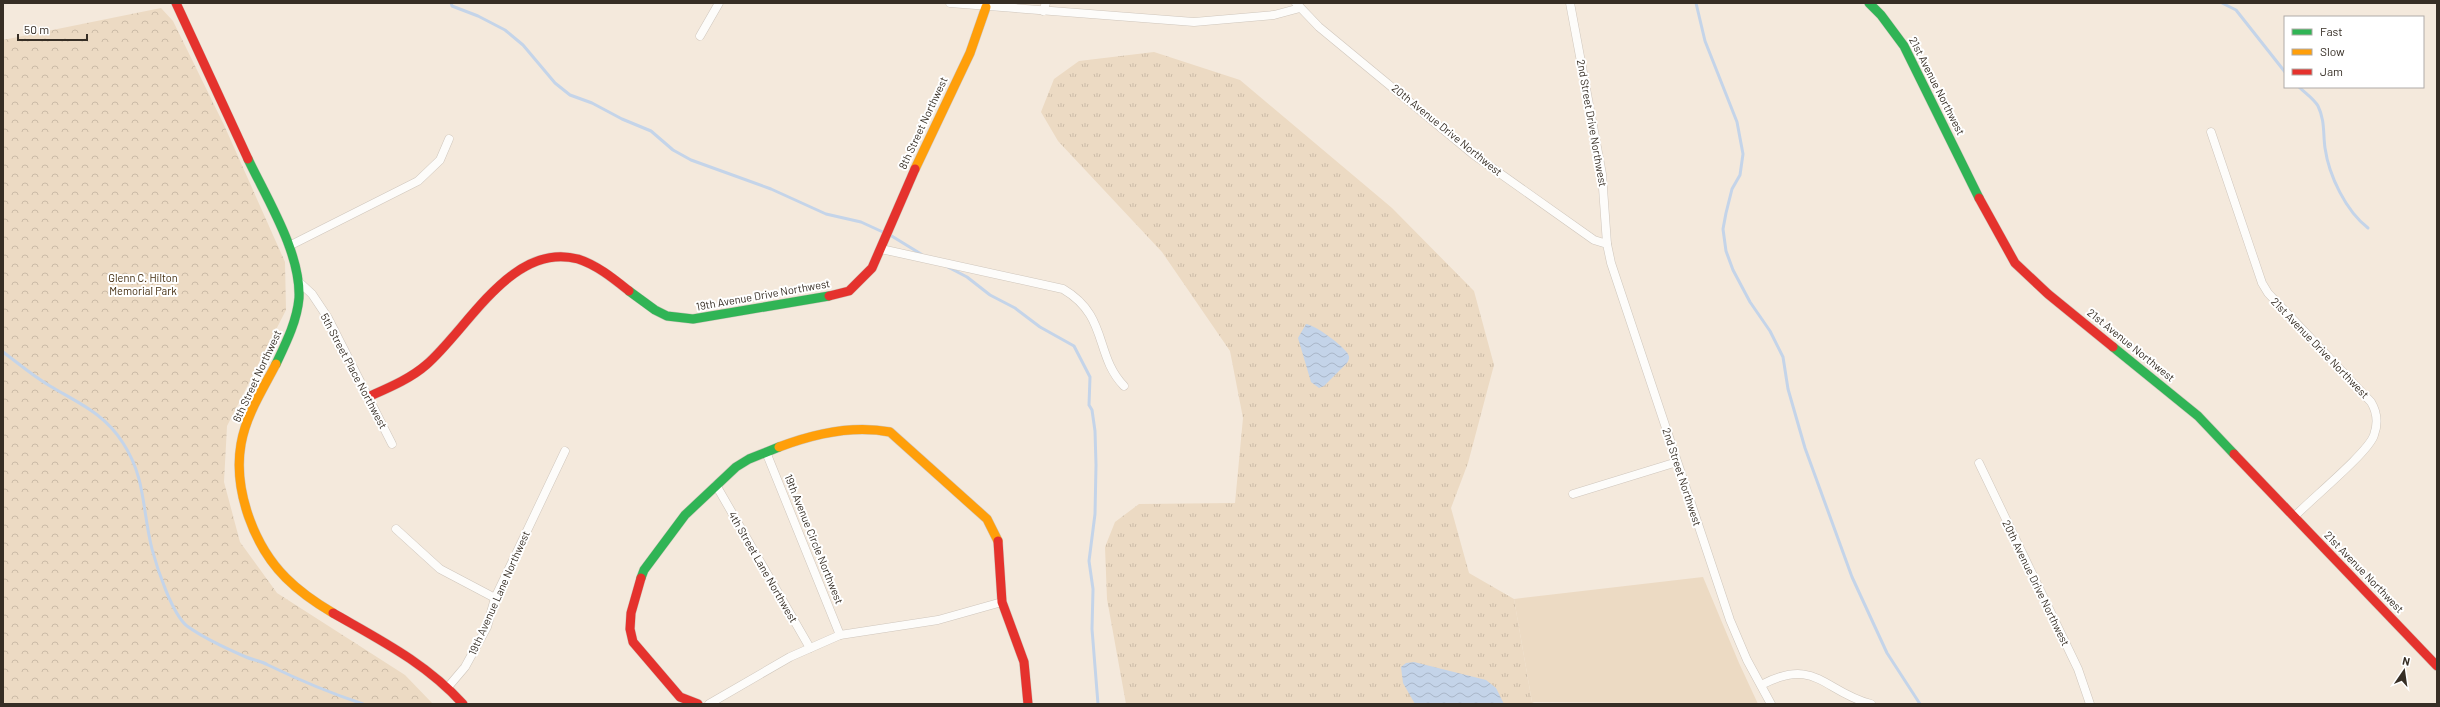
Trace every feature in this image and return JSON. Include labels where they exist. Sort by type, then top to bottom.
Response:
[{"type":"street","name":"6th Street Northwest","points":[[176,3],[289,246],[297,268],[299,301],[294,326],[253,410],[240,446],[240,480],[250,521],[270,561],[303,595],[406,654],[448,687],[463,704]]},
{"type":"street","points":[[700,36],[719,3]]},
{"type":"street","points":[[950,3],[1194,22],[1274,15],[1298,6]]},
{"type":"street","points":[[1043,11],[1046,3]]},
{"type":"street","name":"2nd Street Drive Northwest","points":[[1570,3],[1602,174],[1607,244]]},
{"type":"street","name":"21st Avenue Northwest","points":[[1868,3],[1881,15],[1904,46],[1992,225],[2015,263],[2048,294],[2181,401],[2437,666]]},
{"type":"street","name":"20th Avenue Drive Northwest","points":[[1298,6],[1319,27],[1474,155],[1594,240],[1607,244]]},
{"type":"street","name":"8th Street Northwest","points":[[881,249],[901,199],[970,53],[986,7]]},
{"type":"street","name":"21st Avenue Drive Northwest","points":[[2211,132],[2262,283],[2268,293],[2371,402],[2377,418],[2372,440],[2356,458],[2294,517]]},
{"type":"street","points":[[289,246],[418,180],[440,160],[449,139]]},
{"type":"street","name":"2nd Street Northwest","points":[[1607,244],[1611,263],[1730,620],[1771,704]]},
{"type":"street","points":[[881,249],[1063,289],[1080,301],[1096,324],[1110,366],[1115,377],[1124,386]]},
{"type":"street","name":"19th Avenue Drive Northwest","points":[[368,397],[427,364],[514,272],[543,259],[569,258],[587,263],[667,316],[693,320],[819,299],[849,291],[866,276],[881,249]]},
{"type":"street","name":"5th Street Place Northwest","points":[[299,282],[312,294],[328,318],[392,444]]},
{"type":"street","points":[[698,704],[680,697],[632,642],[631,613],[644,570],[685,515],[736,467],[766,452],[814,436],[870,428],[890,432],[986,519],[993,528],[999,551],[1002,602],[1024,662],[1028,704]]},
{"type":"street","name":"19th Avenue Lane Northwest","points":[[448,687],[472,656],[487,627],[495,598],[565,451]]},
{"type":"street","name":"19th Avenue Circle Northwest","points":[[766,452],[840,635]]},
{"type":"street","points":[[1574,494],[1677,462]]},
{"type":"street","name":"20th Avenue Drive Northwest","points":[[1979,463],[2078,669],[2090,704]]},
{"type":"street","name":"4th Street Lane Northwest","points":[[716,486],[810,648]]},
{"type":"street","points":[[396,529],[440,569],[495,598]]},
{"type":"street","points":[[709,704],[810,648],[840,635],[938,620],[1002,602]]},
{"type":"street","points":[[1761,685],[1783,675],[1803,674],[1824,680],[1871,704]]},
{"type":"green space","name":"Glenn C. Hilton Memorial Park","points":[[161,8],[173,21],[224,125],[285,262],[286,310],[227,426],[224,482],[240,542],[277,593],[405,675],[433,704],[3,704],[3,40]]},
{"type":"green space","points":[[1154,52],[1240,80],[1392,208],[1474,291],[1494,365],[1468,463],[1451,508],[1469,573],[1514,599],[1532,702],[1536,704],[1126,704],[1107,599],[1105,547],[1115,522],[1139,504],[1235,503],[1243,418],[1230,351],[1162,252],[1058,141],[1041,112],[1054,79],[1079,61]]},
{"type":"green space","points":[[1703,577],[1758,704],[1532,702],[1514,599]]},
{"type":"water","points":[[1306,324],[1311,325],[1329,336],[1345,350],[1349,356],[1347,363],[1324,386],[1319,388],[1311,382],[1298,338]]},
{"type":"water","points":[[1414,662],[1486,680],[1496,688],[1504,704],[1415,704],[1403,683],[1401,667],[1406,663]]},
{"type":"waterway","points":[[451,3],[452,6],[478,16],[505,30],[523,45],[555,83],[570,95],[592,103],[622,119],[651,131],[673,150],[691,160],[771,189],[826,214],[861,222],[885,233]]},
{"type":"waterway","points":[[1696,3],[1705,41],[1737,122],[1743,154],[1740,175],[1732,189],[1723,229],[1726,251],[1733,270],[1750,302],[1770,331],[1783,357],[1788,389],[1805,448],[1852,577],[1887,653],[1920,704]]},
{"type":"waterway","points":[[2222,3],[2236,10],[2284,71]]},
{"type":"waterway","points":[[2300,88],[2314,101],[2320,111],[2323,122],[2327,159],[2330,170],[2340,192],[2346,203],[2360,221],[2368,228]]},
{"type":"waterway","points":[[890,235],[921,254]]},
{"type":"waterway","points":[[944,265],[967,277],[990,295],[1015,308],[1040,327],[1074,346],[1090,377],[1089,405],[1092,410],[1095,431],[1096,465],[1095,514],[1089,561],[1093,589],[1092,629],[1098,704]]},
{"type":"waterway","points":[[3,352],[32,374],[99,416],[108,424],[123,443],[136,469],[140,482],[152,549],[161,579],[176,612],[187,626],[208,639],[238,654],[363,704]]},
{"type":"traffic: fast","points":[[1869,3],[1881,15],[1904,46],[1979,198]]},
{"type":"traffic: fast","points":[[248,159],[289,245],[295,263],[298,281],[299,298],[296,315],[284,348],[276,364]]},
{"type":"traffic: fast","points":[[629,291],[655,310],[667,316],[693,319],[829,296]]},
{"type":"traffic: fast","points":[[2113,347],[2198,416],[2234,454]]},
{"type":"traffic: fast","points":[[641,578],[644,570],[685,515],[736,467],[749,459],[779,447]]},
{"type":"traffic: slow","points":[[915,169],[970,53],[986,7]]},
{"type":"traffic: slow","points":[[276,364],[256,402],[243,433],[239,462],[243,498],[248,516],[256,534],[264,550],[275,565],[297,588],[333,613]]},
{"type":"traffic: slow","points":[[779,447],[806,438],[848,430],[876,430],[890,432],[987,519],[998,541]]},
{"type":"traffic: jam","points":[[176,3],[248,159]]},
{"type":"traffic: jam","points":[[829,296],[849,291],[872,268],[915,169]]},
{"type":"traffic: jam","points":[[1979,198],[2015,263],[2048,294],[2113,347]]},
{"type":"traffic: jam","points":[[368,397],[391,387],[420,370],[442,349],[493,292],[512,275],[532,263],[554,257],[578,259],[599,269],[629,291]]},
{"type":"traffic: jam","points":[[2234,454],[2437,666]]},
{"type":"traffic: jam","points":[[998,541],[1002,602],[1024,662],[1028,704]]},
{"type":"traffic: jam","points":[[641,578],[631,613],[630,629],[633,642],[680,697],[698,704]]},
{"type":"traffic: jam","points":[[333,613],[402,653],[418,664],[449,689],[463,704]]}]
